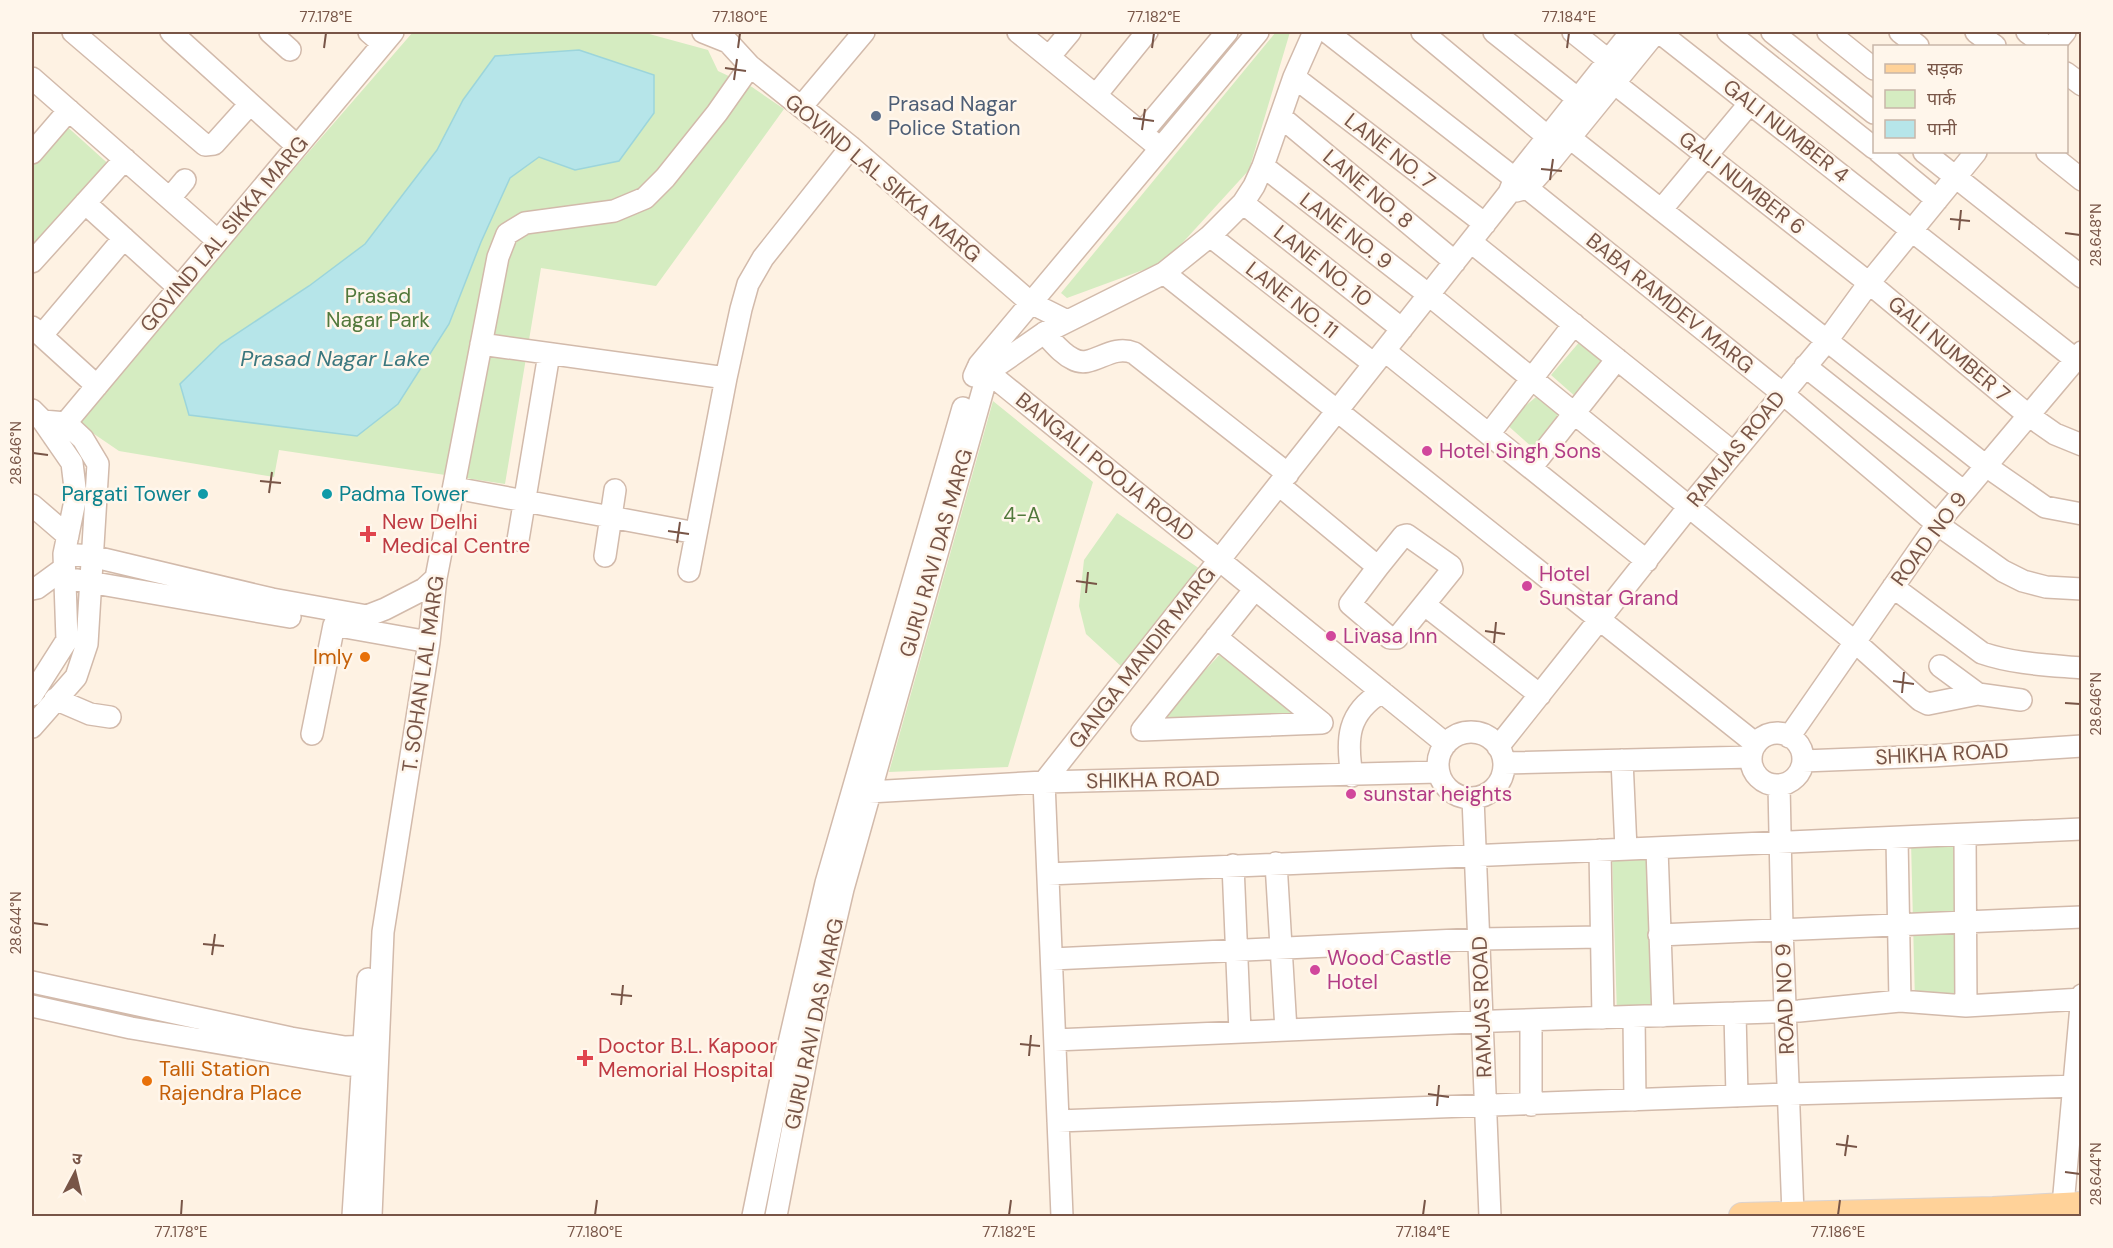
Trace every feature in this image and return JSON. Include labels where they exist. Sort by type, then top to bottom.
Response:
[{"type":"main road","points":[[1742,1216],[2066,1209]]},
{"type":"street","points":[[73,32],[205,145],[214,144],[250,104]]},
{"type":"street","points":[[171,32],[297,146]]},
{"type":"street","points":[[270,32],[290,50]]},
{"type":"street","name":"GOVIND LAL SIKKA MARG","points":[[703,32],[732,37],[750,66],[851,147],[1031,303],[1066,321]]},
{"type":"street","points":[[801,107],[864,32]]},
{"type":"street","points":[[1018,32],[1160,148]]},
{"type":"street","points":[[1049,57],[1070,32]]},
{"type":"street","points":[[1096,95],[1147,32]]},
{"type":"street","points":[[1142,133],[1227,32]]},
{"type":"street","name":"GURU RAVI DAS MARG","points":[[753,1216],[783,1069],[826,883],[968,390],[1031,303],[1258,32]]},
{"type":"street","points":[[983,369],[1066,321],[1164,273],[1209,236],[1243,203],[1263,166],[1294,77],[1314,32]]},
{"type":"street","name":"BABA RAMDEV MARG","points":[[1327,32],[1517,186],[1782,393],[1937,524],[2003,571],[2023,581],[2046,587],[2082,590]]},
{"type":"street","points":[[1422,32],[1548,137]]},
{"type":"street","points":[[1494,32],[1585,104]]},
{"type":"street","points":[[1573,32],[1608,60]]},
{"type":"street","name":"GANGA MANDIR MARG","points":[[1044,782],[1485,224],[1517,186],[1570,138],[1608,60],[1631,32]]},
{"type":"street","name":"GANGA MANDIR MARG","points":[[1517,186],[1548,137],[1585,104],[1614,83],[1657,32]]},
{"type":"street","name":"GALI NUMBER 4","points":[[1657,32],[2078,355]]},
{"type":"street","points":[[1728,32],[1873,146]]},
{"type":"street","points":[[1772,32],[1873,110]]},
{"type":"street","points":[[1828,32],[1873,67]]},
{"type":"street","points":[[1900,32],[1917,45]]},
{"type":"street","points":[[1976,32],[1994,45]]},
{"type":"street","points":[[2027,32],[2045,45]]},
{"type":"street","points":[[2054,45],[2065,32]]},
{"type":"street","points":[[2073,32],[2082,38]]},
{"type":"street","name":"GOVIND LAL SIKKA MARG","points":[[49,423],[97,386],[297,146],[382,36]]},
{"type":"street","name":"T. SOHAN LAL MARG","points":[[353,1216],[382,932],[423,641],[455,488],[498,257],[507,234],[525,223],[614,211],[645,198],[665,178],[710,122],[750,66]]},
{"type":"street","points":[[2068,74],[2082,85]]},
{"type":"street","name":"LANE NO. 7","points":[[1294,77],[1485,224]]},
{"type":"street","points":[[32,78],[218,240]]},
{"type":"street","name":"GALI NUMBER 6","points":[[1614,83],[1869,283]]},
{"type":"street","points":[[1661,210],[1750,103]]},
{"type":"street","points":[[32,153],[69,110]]},
{"type":"street","name":"LANE NO. 8","points":[[1281,117],[1455,262]]},
{"type":"street","points":[[1570,138],[1986,466],[2045,507],[2082,514]]},
{"type":"street","points":[[689,571],[726,378],[748,284],[763,258],[851,147]]},
{"type":"street","points":[[1880,153],[1936,200]]},
{"type":"street","points":[[1925,153],[2082,277]]},
{"type":"street","name":"RAMJAS ROAD","points":[[1501,755],[1540,695],[1688,508],[1826,342],[1869,283],[1975,153]]},
{"type":"street","points":[[2048,153],[2082,180]]},
{"type":"street","points":[[32,262],[125,159]]},
{"type":"street","name":"LANE NO. 9","points":[[1263,166],[1429,295],[1855,642],[1924,702],[1932,703],[1978,694]]},
{"type":"street","points":[[170,198],[185,180]]},
{"type":"street","points":[[85,203],[179,288]]},
{"type":"street","name":"LANE NO. 10","points":[[1243,203],[1402,329]]},
{"type":"street","name":"LANE NO. 11","points":[[1209,236],[1489,434],[1647,561]]},
{"type":"street","points":[[97,386],[37,331],[124,238]]},
{"type":"street","points":[[1471,242],[1734,453]]},
{"type":"street","points":[[1164,273],[1600,619],[1754,750]]},
{"type":"street","name":"GALI NUMBER 7","points":[[1869,283],[2028,415],[2055,434],[2082,445]]},
{"type":"street","points":[[1489,434],[1574,324]]},
{"type":"street","points":[[1044,333],[1074,360],[1082,362],[1118,350],[1134,353],[1284,479],[1378,567]]},
{"type":"street","points":[[481,344],[726,378]]},
{"type":"street","points":[[518,540],[549,354]]},
{"type":"street","name":"ROAD NO 9","points":[[1789,737],[1937,524],[2078,355]]},
{"type":"street","points":[[1531,468],[1617,359]]},
{"type":"street","points":[[1805,366],[1964,492]]},
{"type":"street","name":"GURU RAVI DAS MARG","points":[[776,1216],[818,997],[843,889],[983,369]]},
{"type":"street","name":"BANGALI POOJA ROAD","points":[[983,369],[1446,744]]},
{"type":"street","points":[[32,727],[76,676],[87,644],[98,464],[83,440],[49,423]]},
{"type":"street","points":[[32,695],[67,640],[65,559],[76,496],[72,462],[49,423]]},
{"type":"street","points":[[455,488],[696,533]]},
{"type":"street","points":[[605,556],[615,490]]},
{"type":"street","points":[[32,505],[65,559],[90,582],[423,641]]},
{"type":"street","points":[[1407,535],[1451,566],[1451,573],[1394,639],[1351,606],[1351,600],[1378,567],[1403,536],[1407,535]]},
{"type":"street","points":[[32,589],[37,588],[65,559],[91,556],[273,599],[367,616],[417,593],[436,578]]},
{"type":"street","points":[[1893,587],[1982,653],[2020,663],[2082,668]]},
{"type":"street","points":[[1216,637],[1322,723],[1142,730],[1216,637],[1255,589]]},
{"type":"street","points":[[1425,605],[1540,695]]},
{"type":"street","points":[[312,734],[334,625]]},
{"type":"street","points":[[1940,666],[1978,694],[2021,700]]},
{"type":"street","points":[[1352,776],[1351,726],[1355,716],[1369,700],[1382,692]]},
{"type":"street","points":[[56,699],[90,714],[110,717]]},
{"type":"street","points":[[1468,732],[1485,736],[1501,755],[1500,780],[1496,787],[1489,793],[1473,798],[1456,795],[1449,790],[1443,784],[1438,772],[1438,759],[1446,744],[1452,738],[1468,732]]},
{"type":"street","points":[[1775,733],[1789,737],[1800,747],[1803,761],[1798,775],[1779,785],[1765,782],[1752,765],[1754,750],[1768,735],[1775,733]]},
{"type":"street","name":"SHIKHA ROAD","points":[[1803,761],[1931,756],[2082,746]]},
{"type":"street","points":[[1501,755],[1622,760],[1754,750]]},
{"type":"street","points":[[1622,760],[1626,849]]},
{"type":"street","name":"SHIKHA ROAD","points":[[869,792],[1044,782],[1352,776],[1438,772]]},
{"type":"street","points":[[1044,782],[1062,1216]]},
{"type":"street","name":"ROAD NO 9","points":[[1779,785],[1793,1214]]},
{"type":"street","name":"RAMJAS ROAD","points":[[1473,798],[1490,1216]]},
{"type":"street","points":[[1048,874],[1475,854],[1897,839],[2082,829]]},
{"type":"street","points":[[1965,835],[1966,1006]]},
{"type":"street","points":[[1897,839],[1900,1001]]},
{"type":"street","points":[[1657,849],[1663,1016]]},
{"type":"street","points":[[1600,850],[1604,1018]]},
{"type":"street","points":[[1276,863],[1286,1030]]},
{"type":"street","points":[[1233,865],[1240,1032]]},
{"type":"street","points":[[1659,934],[2082,916]]},
{"type":"street","points":[[1052,959],[1479,939],[1601,937]]},
{"type":"street","points":[[32,981],[291,1038],[345,1047],[370,1056]]},
{"type":"street","points":[[2066,1209],[2077,1087],[2082,995]]},
{"type":"street","points":[[1055,1040],[1786,1012],[1900,1001],[1966,1006],[2081,999]]},
{"type":"street","points":[[131,1028],[136,1005]]},
{"type":"street","points":[[32,1006],[131,1028],[370,1056]]},
{"type":"street","points":[[1735,1013],[1737,1096]]},
{"type":"street","points":[[1634,1017],[1635,1100]]},
{"type":"street","points":[[1531,1020],[1531,1105]]},
{"type":"street","name":"T. SOHAN LAL MARG","points":[[370,1056],[371,1216]]},
{"type":"street","points":[[1058,1121],[1789,1094],[2077,1087]]},
{"type":"green space","name":"Prasad Nagar Park","points":[[413,32],[642,32],[708,50],[718,71],[752,87],[784,109],[656,286],[541,268],[505,484],[279,450],[274,477],[119,451],[75,421]]},
{"type":"green space","points":[[1276,32],[1290,32],[1249,170],[1165,262],[1067,298],[1061,293]]},
{"type":"green space","points":[[62,122],[114,169],[32,261],[32,156]]},
{"type":"green space","points":[[1582,339],[1621,367],[1585,405],[1551,375]]},
{"type":"green space","points":[[1536,397],[1570,422],[1541,455],[1505,423]]},
{"type":"green space","name":"4-A","points":[[993,401],[1093,482],[1008,767],[889,772]]},
{"type":"green space","points":[[1117,513],[1206,573],[1123,668],[1086,634],[1079,606],[1084,560]]},
{"type":"green space","points":[[1224,650],[1306,719],[1153,726]]},
{"type":"green space","points":[[1963,841],[1968,1001],[1915,1002],[1911,842]]},
{"type":"green space","points":[[1665,854],[1669,1014],[1617,1015],[1612,855]]},
{"type":"water","name":"Prasad Nagar Lake","points":[[579,50],[654,75],[654,113],[619,161],[575,170],[539,157],[510,178],[481,242],[449,324],[398,404],[357,436],[189,415],[180,384],[221,344],[309,286],[365,244],[437,150],[463,100],[495,56]]},
{"type":"place","name":"Prasad Nagar Police Station","points":[[876,116]]},
{"type":"place","name":"Hotel Singh Sons","points":[[1427,451]]},
{"type":"place","name":"Pargati Tower","points":[[203,494]]},
{"type":"place","name":"Padma Tower","points":[[327,494]]},
{"type":"place","name":"New Delhi Medical Centre","points":[[368,534]]},
{"type":"place","name":"Hotel Sunstar Grand","points":[[1527,586]]},
{"type":"place","name":"Livasa Inn","points":[[1331,636]]},
{"type":"place","name":"Imly","points":[[365,657]]},
{"type":"place","name":"sunstar heights","points":[[1351,794]]},
{"type":"place","name":"Wood Castle Hotel","points":[[1315,970]]},
{"type":"place","name":"Doctor B.L. Kapoor Memorial Hospital","points":[[585,1058]]},
{"type":"place","name":"Talli Station Rajendra Place","points":[[147,1081]]}]
